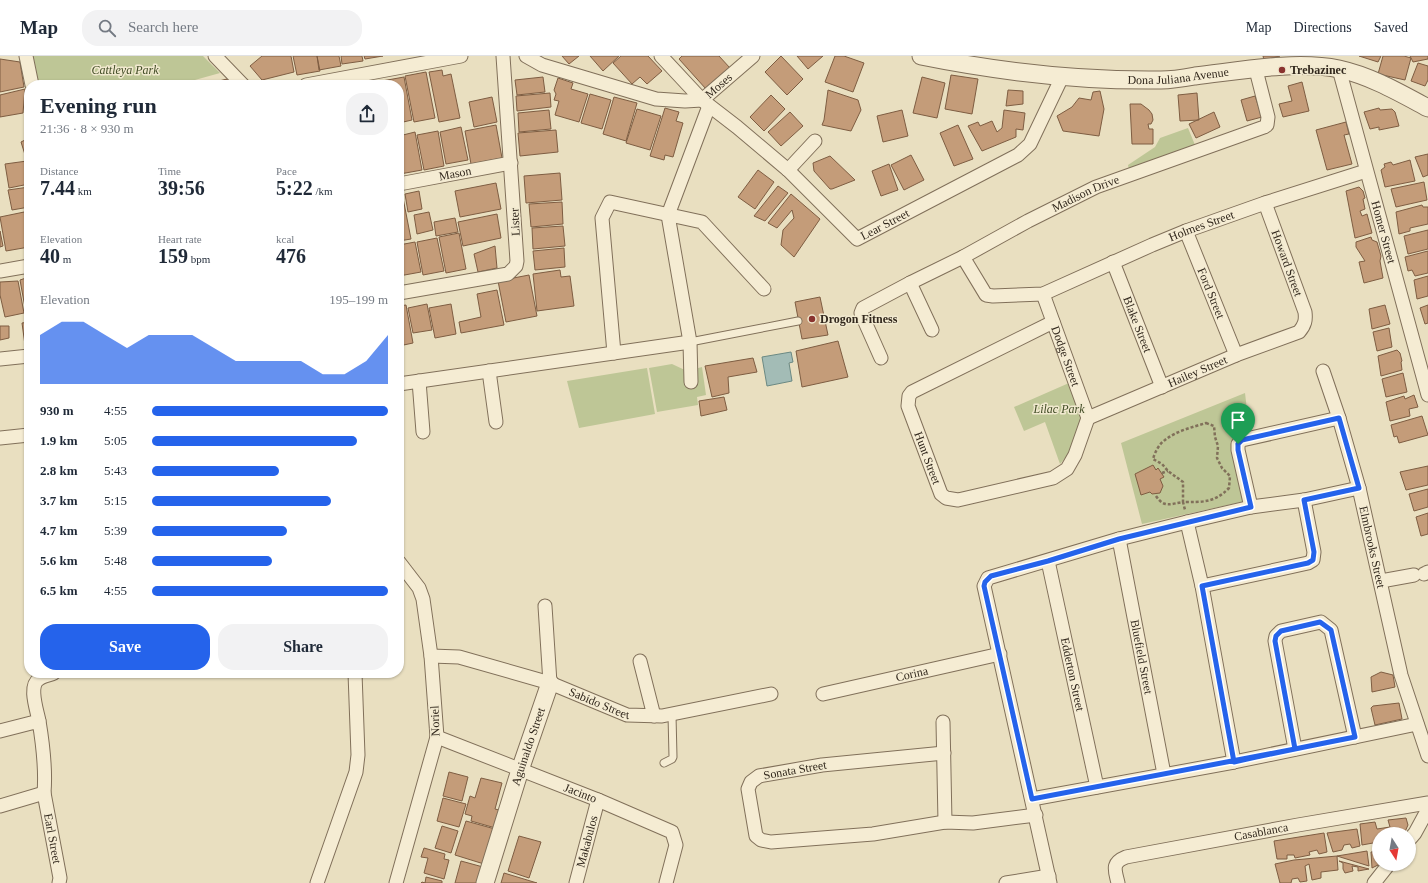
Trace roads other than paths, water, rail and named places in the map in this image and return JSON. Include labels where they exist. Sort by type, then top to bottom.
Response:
[{"type":"street","points":[[26,56],[31,80]]},
{"type":"street","points":[[215,56],[238,80]]},
{"type":"street","points":[[333,80],[461,56]]},
{"type":"street","name":"Lister","points":[[404,293],[508,274],[516,266],[517,261],[511,163],[503,56]]},
{"type":"street","points":[[526,56],[542,65],[656,99],[705,103],[668,215],[690,342],[691,382]]},
{"type":"street","name":"Lear Street","points":[[661,56],[705,103],[737,127],[788,170],[857,239],[1018,155],[1030,144],[1062,77]]},
{"type":"street","name":"Moses","points":[[705,103],[754,56]]},
{"type":"street","name":"Dona Juliana Avenue","points":[[921,56],[962,60],[1009,72],[1115,80],[1164,80],[1300,66],[1339,69],[1366,77],[1428,108]]},
{"type":"street","name":"Homer Street","points":[[1339,69],[1428,395]]},
{"type":"street","name":"Madison Drive","points":[[881,358],[861,313],[863,308],[1096,187],[1264,127],[1267,124],[1268,117],[1256,70]]},
{"type":"street","points":[[788,170],[815,141]]},
{"type":"street","name":"Mason","points":[[404,183],[511,163]]},
{"type":"street","name":"Holmes Street","points":[[1042,294],[1186,231],[1366,172]]},
{"type":"street","points":[[614,353],[602,218],[610,202],[702,222],[764,289]]},
{"type":"street","name":"Howard Street","points":[[1265,204],[1305,312],[1305,323]]},
{"type":"street","name":"Ford Street","points":[[1186,231],[1236,355]]},
{"type":"street","points":[[963,257],[986,295],[1042,294]]},
{"type":"street","name":"Blake Street","points":[[1113,262],[1162,386]]},
{"type":"street","points":[[0,271],[24,267]]},
{"type":"street","points":[[910,283],[932,330]]},
{"type":"street","name":"Dodge Street","points":[[1042,294],[1088,418]]},
{"type":"street","name":"Hunt Street","points":[[1053,322],[912,392],[909,396],[908,406],[940,494],[946,498],[958,500],[1053,478],[1067,469],[1076,455],[1088,418]]},
{"type":"street","name":"Hailey Street","points":[[1088,418],[1236,355],[1299,332],[1305,323]]},
{"type":"street","points":[[404,383],[690,342]]},
{"type":"street","points":[[0,359],[24,357]]},
{"type":"street","points":[[489,371],[496,422]]},
{"type":"street","name":"Elmbrooks Street","points":[[1323,371],[1339,418],[1359,488],[1401,675],[1428,756]]},
{"type":"street","points":[[419,381],[423,432]]},
{"type":"street","points":[[1251,507],[1238,450],[1238,444],[1242,440],[1339,418]]},
{"type":"street","points":[[0,438],[24,436]]},
{"type":"street","points":[[1006,883],[1050,880],[984,586],[988,578],[1119,539],[1188,522],[1251,507],[1304,500],[1359,488]]},
{"type":"street","points":[[1202,586],[1308,563],[1313,560],[1314,552],[1304,500]]},
{"type":"street","points":[[1188,522],[1202,586],[1234,762]]},
{"type":"street","name":"Bluefield Street","points":[[1119,539],[1164,774]]},
{"type":"street","name":"Edderton Street","points":[[1048,561],[1097,787]]},
{"type":"street","name":"Noriel","points":[[396,883],[438,737],[431,656],[423,599],[419,588],[404,568]]},
{"type":"street","points":[[1381,581],[1422,574]]},
{"type":"street","name":"Aguinaldo Street","points":[[485,883],[520,770],[550,683],[545,606]]},
{"type":"street","points":[[1295,749],[1275,641],[1276,636],[1281,631],[1320,622],[1331,630],[1355,737]]},
{"type":"street","name":"Corina","points":[[823,694],[1000,654]]},
{"type":"street","name":"Sabido Street","points":[[431,656],[459,656],[550,683],[627,715],[654,716],[672,714],[771,694]]},
{"type":"street","points":[[640,661],[654,716]]},
{"type":"street","name":"Earl Street","points":[[42,678],[39,679],[33,689],[43,752],[45,782],[44,793],[60,878],[59,883]]},
{"type":"street","points":[[317,883],[356,772],[358,755],[355,678]]},
{"type":"street","points":[[0,731],[39,721]]},
{"type":"street","points":[[943,722],[945,822]]},
{"type":"street","points":[[1032,799],[1234,762],[1417,724]]},
{"type":"street","name":"Jacinto","points":[[438,737],[598,800],[672,832],[676,845],[666,883]]},
{"type":"street","name":"Sonata Street","points":[[944,752],[822,764],[759,776],[751,782],[748,789],[756,836],[761,840],[772,842],[873,834],[945,822],[973,823],[1036,815]]},
{"type":"street","points":[[0,805],[44,793]]},
{"type":"street","name":"Makabulos","points":[[576,883],[598,800]]},
{"type":"street","name":"Casablanca","points":[[1118,883],[1115,867],[1117,862],[1126,857],[1428,803]]},
{"type":"street","points":[[1416,831],[1428,809]]},
{"type":"street","points":[[1374,883],[1383,871]]},
{"type":"lane","points":[[690,342],[798,322]]},
{"type":"lane","points":[[664,764],[674,757],[672,714]]},
{"type":"water","points":[[791,352],[793,362],[789,363],[792,381],[767,386],[762,357]]},
{"type":"place","name":"Trebazinec","points":[[1282,70]]},
{"type":"place","name":"Drogon Fitness","points":[[812,319]]},
{"type":"park label","name":"Cattleya Park","points":[[125,70]]},
{"type":"park label","name":"Lilac Park","points":[[1059,409]]}]
